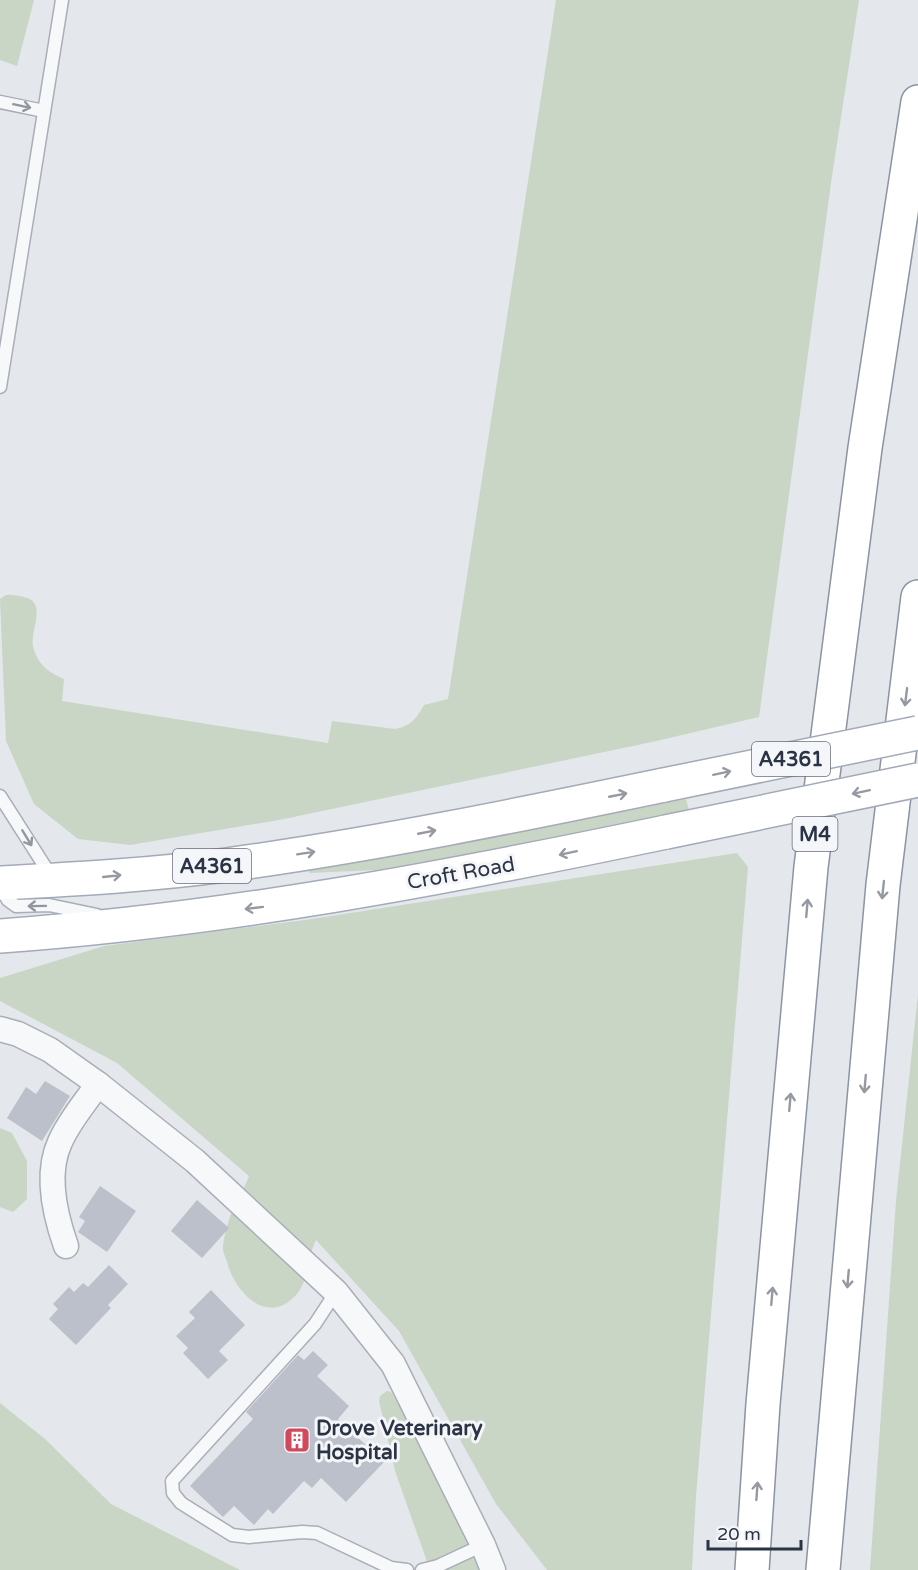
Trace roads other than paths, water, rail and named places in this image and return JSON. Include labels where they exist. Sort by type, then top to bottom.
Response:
[{"type":"main road","name":"M4","points":[[752,1570],[763,1404],[811,867],[865,448],[918,102]]},
{"type":"main road","points":[[823,1570],[883,885],[918,597]]},
{"type":"main road","name":"A4361","points":[[0,885],[224,865],[369,843],[918,733]]},
{"type":"main road","name":"Croft Road","points":[[0,936],[136,923],[287,904],[468,872],[918,780]]},
{"type":"street","points":[[0,1029],[18,1034],[50,1050],[98,1084],[195,1161],[336,1292],[393,1364],[483,1545],[493,1570]]},
{"type":"street","points":[[66,1246],[58,1223],[55,1200],[53,1175],[55,1158],[58,1144],[64,1133],[98,1084]]},
{"type":"lane","points":[[0,387],[62,0]]},
{"type":"lane","points":[[0,102],[44,111]]},
{"type":"lane","points":[[0,796],[54,880]]},
{"type":"lane","points":[[0,885],[8,900],[16,906],[48,905],[136,923]]},
{"type":"lane","points":[[336,1292],[315,1324],[172,1481],[173,1493],[181,1503],[232,1535],[249,1537],[302,1532],[317,1533],[391,1568],[407,1570]]},
{"type":"lane","points":[[422,1570],[438,1566],[483,1545]]},
{"type":"place","name":"Drove Veterinary Hospital","points":[[297,1440]]}]
